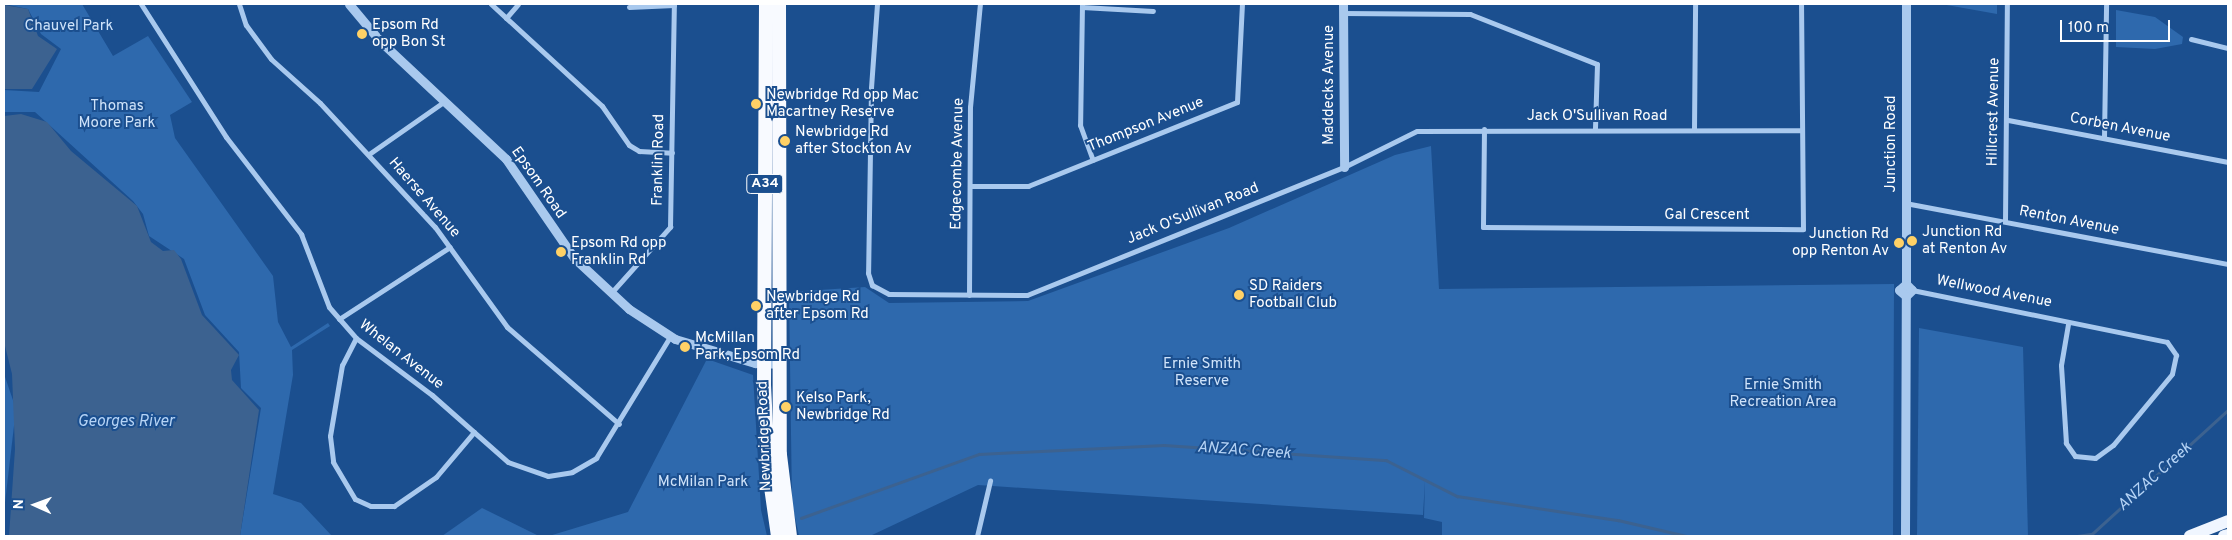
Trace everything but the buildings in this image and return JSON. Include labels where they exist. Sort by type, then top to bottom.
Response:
[{"type":"highway","name":"Newbridge Road","points":[[766,4],[764,364],[768,466],[780,513],[790,536]]},
{"type":"highway","name":"Newbridge Road","points":[[778,536],[780,513],[779,4]]},
{"type":"main road","points":[[2190,536],[2228,521]]},
{"type":"main road","points":[[2224,536],[2228,535]]},
{"type":"street","name":"Whelan Avenue","points":[[141,4],[226,137],[301,234],[321,292],[339,319],[356,338],[474,432],[508,462],[548,476],[572,472],[596,458],[619,424],[670,337]]},
{"type":"street","name":"Haerse Avenue","points":[[239,4],[246,25],[271,59],[369,154],[450,247],[507,327],[619,424]]},
{"type":"street","name":"Epsom Road","points":[[349,4],[380,41],[506,159],[569,252],[611,294],[670,337],[764,364],[779,364]]},
{"type":"street","points":[[491,4],[602,106],[628,145],[646,152],[672,153]]},
{"type":"street","points":[[506,18],[518,4]]},
{"type":"street","points":[[629,7],[674,4]]},
{"type":"street","name":"Franklin Road","points":[[611,294],[670,226],[674,4]]},
{"type":"street","name":"Jack O'Sullivan Road","points":[[878,4],[871,88],[869,278],[876,289],[889,294],[1027,295],[1344,167],[1417,131],[1484,129],[1801,130]]},
{"type":"street","name":"Edgecombe Avenue","points":[[969,295],[970,107],[980,4]]},
{"type":"street","name":"Thompson Avenue","points":[[970,186],[1028,186],[1237,102],[1242,4]]},
{"type":"street","points":[[1694,4],[1694,129]]},
{"type":"street","name":"Gal Crescent","points":[[1484,129],[1483,227],[1803,229],[1801,4]]},
{"type":"street","name":"Junction Road","points":[[1905,536],[1908,290],[1905,203],[1906,4]]},
{"type":"street","name":"Hillcrest Avenue","points":[[2005,221],[2008,120],[2007,4]]},
{"type":"street","points":[[2104,137],[2106,4]]},
{"type":"street","points":[[1093,160],[1080,125],[1082,5],[1153,11]]},
{"type":"street","points":[[1343,8],[1470,14],[1597,64],[1595,129]]},
{"type":"street","name":"Maddecks Avenue","points":[[1343,8],[1344,167]]},
{"type":"street","points":[[2191,40],[2228,48]]},
{"type":"street","points":[[369,154],[445,101]]},
{"type":"street","name":"Corben Avenue","points":[[2008,120],[2228,162]]},
{"type":"street","name":"Renton Avenue","points":[[1905,203],[2228,264]]},
{"type":"street","points":[[339,319],[450,247]]},
{"type":"street","name":"Wellwood Avenue","points":[[1908,290],[2053,316],[2068,324],[2085,322],[2156,336],[2167,342],[2176,355],[2168,380],[2113,445],[2095,458],[2075,456],[2066,443],[2061,358],[2068,324]]},
{"type":"street","points":[[356,338],[342,365],[330,436],[333,462],[355,499],[371,506],[394,506],[436,476],[474,432]]},
{"type":"street","points":[[977,536],[990,481]]},
{"type":"green space","name":"Thomas Moore Park","points":[[4,4],[82,4],[113,56],[148,36],[192,102],[170,115],[175,138],[273,276],[278,322],[291,347],[328,323],[330,326],[292,350],[293,375],[273,494],[301,503],[332,536],[240,536],[261,408],[241,388],[239,352],[205,315],[184,259],[149,236],[143,214],[133,201],[35,112],[4,112],[4,90],[39,92],[61,49],[41,34],[28,9]]},
{"type":"green space","points":[[1941,4],[1997,4],[1997,14]]},
{"type":"green space","points":[[2116,10],[2155,17],[2183,37],[2182,44],[2155,49],[2116,47]]},
{"type":"green space","points":[[1431,146],[1439,289],[1894,284],[1893,536],[1442,536],[1442,522],[1424,518],[1425,481],[1423,515],[978,485],[870,536],[799,536],[792,503],[789,292],[865,287],[889,303],[1028,301],[1229,228],[1395,155]]},
{"type":"green space","points":[[1919,328],[2023,347],[2028,536],[1917,536]]},
{"type":"green space","name":"McMilan Park","points":[[707,359],[753,375],[761,510],[767,536],[549,536],[628,512]]},
{"type":"green space","points":[[4,374],[16,409],[4,511]]},
{"type":"green space","points":[[482,508],[539,536],[442,536]]},
{"type":"water","points":[[4,5],[28,9],[38,36],[57,49],[32,89],[4,89]]},
{"type":"water","name":"Georges River","points":[[21,114],[47,122],[71,151],[137,206],[151,242],[163,251],[174,250],[181,259],[202,315],[239,355],[231,370],[232,380],[259,410],[240,536],[9,536],[15,449],[12,374],[4,342],[4,116]]},
{"type":"waterway","name":"ANZAC Creek","points":[[2077,536],[2092,534],[2228,410]]},
{"type":"waterway","name":"ANZAC Creek","points":[[801,518],[979,454],[1164,445],[1386,460],[1457,496],[1618,520],[1687,536]]},
{"type":"waterway","name":"ANZAC Creek","points":[[1888,536],[1902,536]]},
{"type":"place","name":"Epsom Rd opp Bon St","points":[[362,34]]},
{"type":"place","name":"Newbridge Rd opp Mac Macartney Reserve","points":[[756,104]]},
{"type":"place","name":"Newbridge Rd after Stockton Av","points":[[785,141]]},
{"type":"place","name":"Junction Rd at Renton Av","points":[[1912,241]]},
{"type":"place","name":"Junction Rd opp Renton Av","points":[[1899,243]]},
{"type":"place","name":"Epsom Rd opp Franklin Rd","points":[[561,252]]},
{"type":"place","name":"SD Raiders Football Club","points":[[1239,295]]},
{"type":"place","name":"Newbridge Rd after Epsom Rd","points":[[756,306]]},
{"type":"place","name":"McMillan Park, Epsom Rd","points":[[685,347]]},
{"type":"place","name":"Kelso Park, Newbridge Rd","points":[[786,407]]},
{"type":"park label","name":"Chauvel Park","points":[[69,27]]},
{"type":"park label","name":"Ernie Smith Reserve","points":[[1202,372]]},
{"type":"park label","name":"Ernie Smith Recreation Area","points":[[1783,394]]}]
